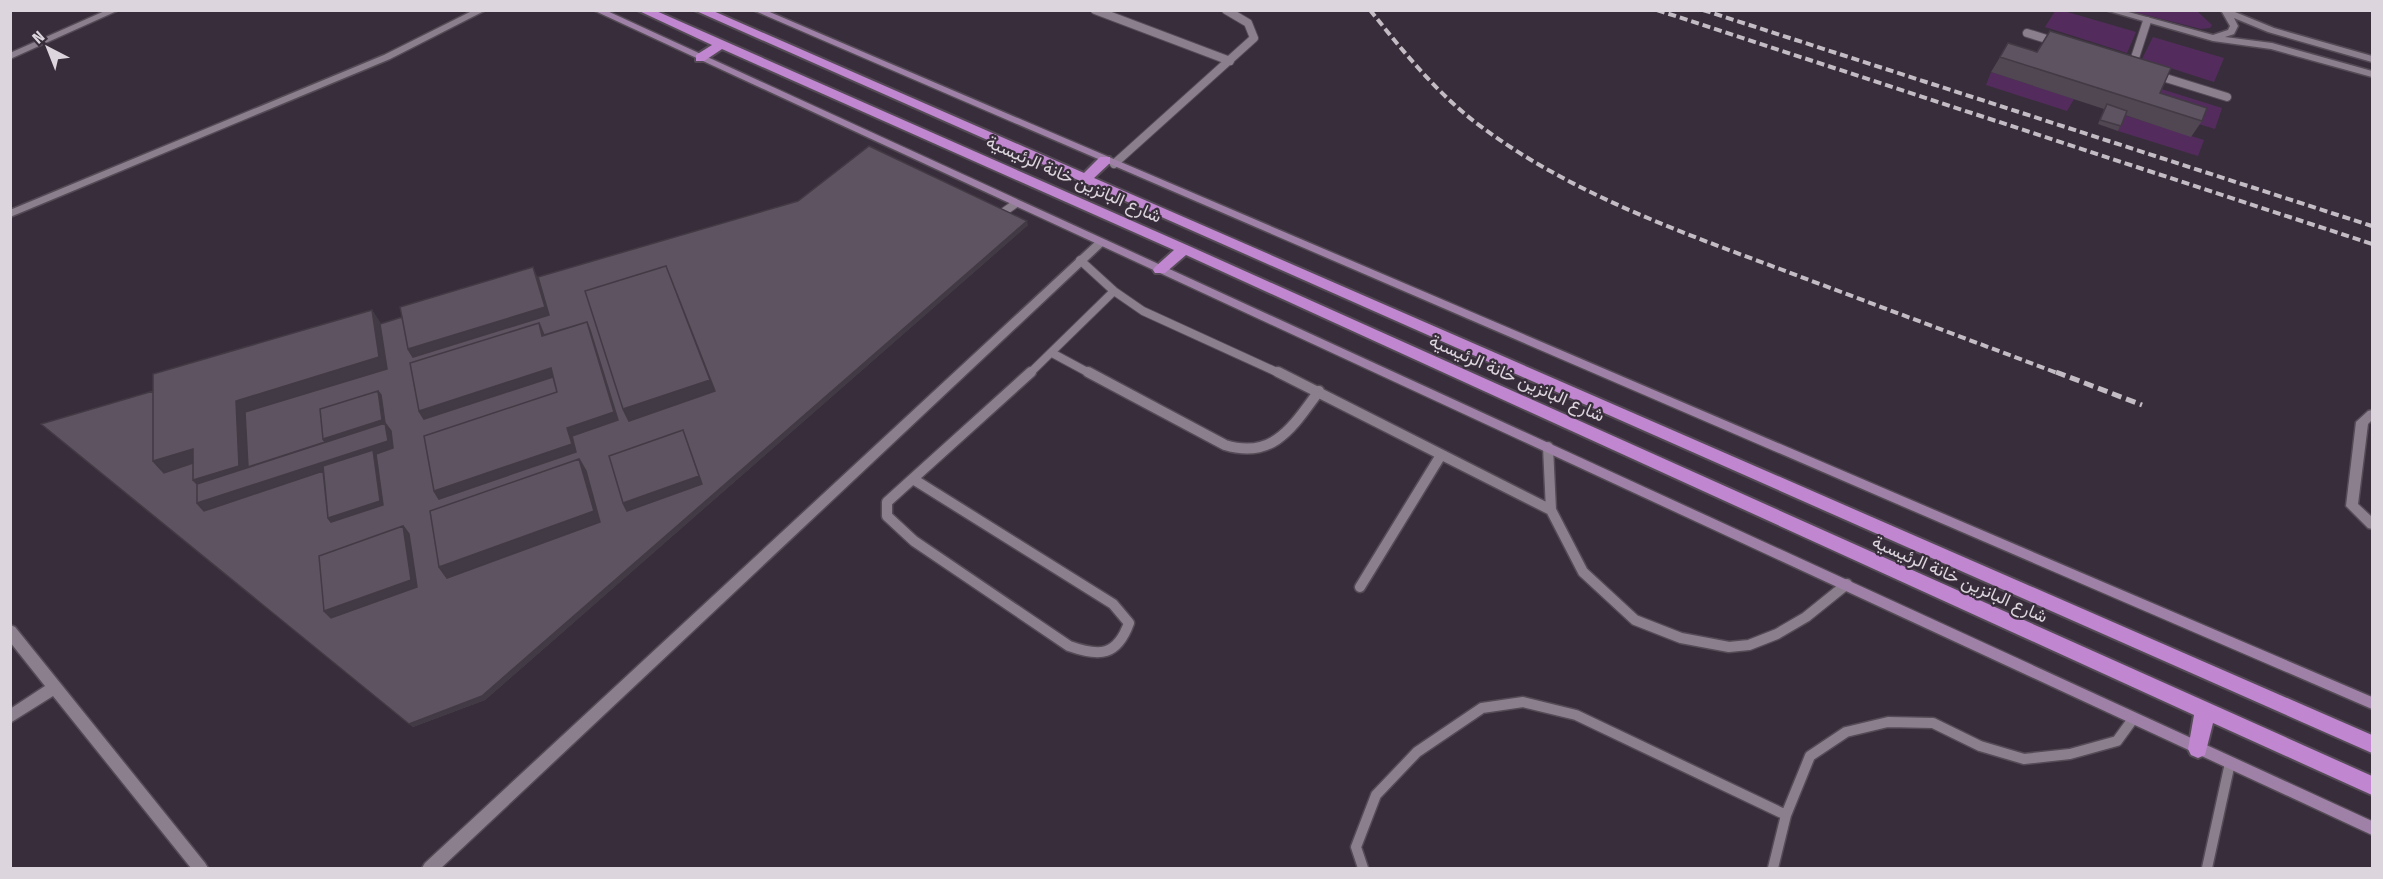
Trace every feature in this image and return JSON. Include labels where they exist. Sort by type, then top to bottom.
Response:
[{"type":"highway","name":"شارع البانزين خانة الرئيسية","points":[[644,10],[1184,249],[2373,786]]},
{"type":"highway","name":"شارع البانزين خانة الرئيسية","points":[[700,10],[2373,744]]},
{"type":"highway","points":[[700,58],[720,45]]},
{"type":"highway","points":[[1085,179],[1109,162]]},
{"type":"highway","points":[[1160,270],[1184,249]]},
{"type":"highway","points":[[2198,749],[2205,711]]},
{"type":"main road","points":[[597,10],[883,147],[1015,204],[1548,447],[2373,828]]},
{"type":"main road","points":[[757,10],[2373,703]]},
{"type":"street","points":[[10,56],[115,10]]},
{"type":"street","points":[[10,214],[387,57],[482,10]]},
{"type":"street","points":[[2109,10],[2213,38],[2272,46],[2373,74]]},
{"type":"street","points":[[2213,38],[2231,32],[2234,26],[2224,11]]},
{"type":"street","points":[[2224,11],[2271,30],[2373,59]]},
{"type":"street","points":[[430,868],[1100,243]]},
{"type":"street","points":[[2373,414],[2362,422],[2352,506],[2373,524]]},
{"type":"street","points":[[10,631],[200,868]]},
{"type":"street","points":[[10,717],[55,687]]},
{"type":"lane","points":[[1095,10],[1230,61]]},
{"type":"lane","points":[[1109,162],[1230,61],[1254,38],[1253,28],[1240,16],[1226,10]]},
{"type":"lane","points":[[2132,68],[2147,21]]},
{"type":"lane","points":[[2027,33],[2069,47]]},
{"type":"lane","points":[[2122,64],[2227,97]]},
{"type":"lane","points":[[992,221],[1015,204]]},
{"type":"lane","points":[[1080,260],[1114,291],[1143,311],[1319,391],[1551,510]]},
{"type":"lane","points":[[913,479],[1113,603],[1129,622],[1124,639],[1109,652],[1089,654],[1069,646],[914,541],[887,516],[887,502],[1052,353],[1114,291]]},
{"type":"lane","points":[[1052,353],[1225,445],[1249,451],[1267,445],[1285,434],[1319,391]]},
{"type":"lane","points":[[1548,447],[1551,510],[1582,572],[1635,620],[1681,638],[1729,647],[1749,645],[1777,634],[1806,617],[1847,584]]},
{"type":"lane","points":[[1360,587],[1441,455]]},
{"type":"lane","points":[[1364,868],[1356,847],[1376,795],[1417,752],[1482,708],[1522,702],[1576,715],[1786,815]]},
{"type":"lane","points":[[1773,868],[1786,815],[1810,756],[1846,732],[1888,722],[1933,723],[1980,746],[2024,759],[2070,754],[2117,741],[2133,719]]},
{"type":"lane","points":[[2207,868],[2230,763]]},
{"type":"shaded area","points":[[2055,11],[2064,11],[2136,32],[2127,53],[2045,27]]},
{"type":"shaded area","points":[[2130,11],[2197,11],[2212,25],[2210,28],[2201,29]]},
{"type":"shaded area","points":[[2153,37],[2224,58],[2214,82],[2142,59]]},
{"type":"shaded area","points":[[1991,72],[2074,99],[2067,111],[1986,85]]},
{"type":"shaded area","points":[[2158,88],[2222,108],[2215,129],[2149,109]]},
{"type":"shaded area","points":[[2124,115],[2204,140],[2198,156],[2118,131]]},
{"type":"building","points":[[2050,31],[2171,68],[2160,93],[2207,108],[2202,121],[2000,57],[2008,43],[2037,52]]},
{"type":"building","points":[[2107,104],[2127,111],[2121,126],[2100,120]]},
{"type":"building","points":[[869,146],[1027,221],[482,696],[409,724],[41,424],[153,391],[153,461],[164,473],[193,463],[193,480],[197,484],[197,503],[204,511],[323,471],[328,518],[331,522],[383,505],[376,454],[393,448],[391,431],[385,423],[381,395],[378,391],[320,409],[325,442],[248,467],[245,412],[387,369],[380,324],[402,317],[408,349],[413,357],[549,315],[538,277],[798,201]],"holes":[[[666,266],[715,391],[629,421],[623,409],[585,291]],[[587,322],[618,420],[572,436],[576,452],[439,499],[434,491],[424,436],[557,392],[553,377],[424,419],[419,411],[410,363],[539,323],[544,335]],[[683,430],[702,484],[627,511],[609,456]],[[579,459],[586,471],[600,522],[447,578],[439,567],[430,511]],[[403,526],[409,534],[417,587],[331,618],[324,611],[319,556]]]},
{"type":"building","points":[[666,266],[710,380],[623,409],[585,291]]},
{"type":"building","points":[[533,267],[545,307],[408,349],[400,307]]},
{"type":"building","points":[[372,310],[379,357],[236,401],[239,466],[193,480],[193,449],[153,461],[153,374]]},
{"type":"building","points":[[587,322],[614,412],[567,428],[572,444],[434,491],[424,436],[557,392],[551,368],[419,411],[410,363],[539,323],[542,336]]},
{"type":"building","points":[[378,391],[382,420],[323,439],[320,409]]},
{"type":"building","points":[[385,423],[388,441],[197,503],[197,484]]},
{"type":"building","points":[[683,430],[699,476],[623,503],[609,456]]},
{"type":"building","points":[[373,450],[380,501],[328,518],[323,466]]},
{"type":"building","points":[[579,459],[594,511],[439,567],[430,511]]},
{"type":"building","points":[[403,526],[411,580],[324,611],[319,556]]},
{"type":"railway","points":[[1370,10],[1420,69],[1460,110],[1510,147],[1583,189],[1661,224],[2060,374]]},
{"type":"railway","points":[[1657,10],[2372,244]]},
{"type":"railway","points":[[1703,10],[2372,226]]},
{"type":"railway","points":[[2056,372],[2142,405]]}]
